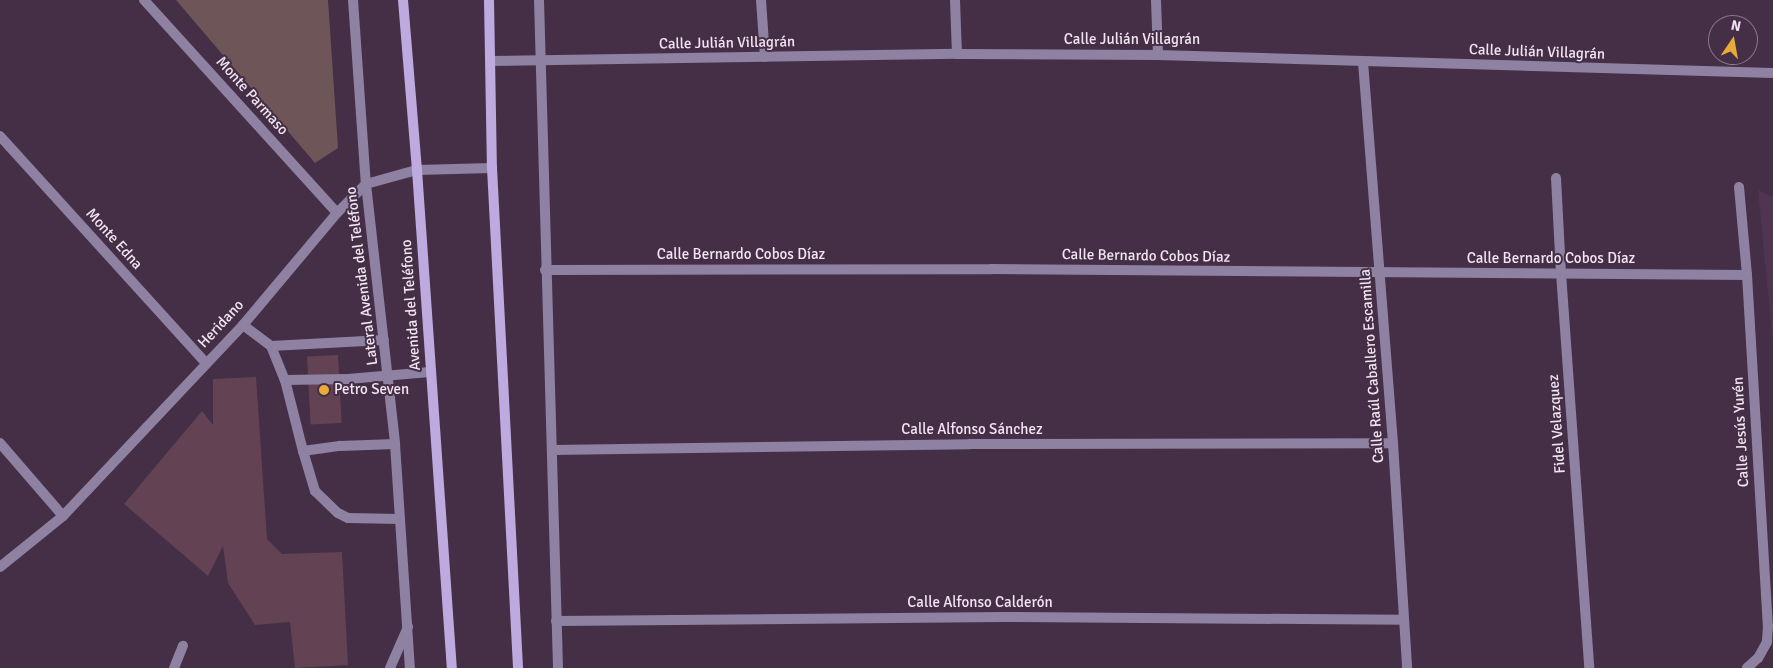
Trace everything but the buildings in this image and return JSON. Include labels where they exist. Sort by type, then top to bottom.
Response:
[{"type":"main road","name":"Avenida del Teléfono","points":[[403,0],[417,170],[452,668]]},
{"type":"main road","points":[[489,0],[492,168],[518,668]]},
{"type":"street","name":"Monte Parmaso","points":[[144,0],[337,213]]},
{"type":"street","name":"Lateral Avenida del Teléfono","points":[[353,0],[366,184],[395,444],[410,668]]},
{"type":"street","points":[[539,0],[542,61],[545,270],[558,668]]},
{"type":"street","points":[[761,0],[765,57]]},
{"type":"street","points":[[955,0],[957,54]]},
{"type":"street","points":[[1156,0],[1158,54]]},
{"type":"street","name":"Calle Julián Villagrán","points":[[490,61],[957,54],[1158,54],[1363,62],[1773,73]]},
{"type":"street","name":"Calle Raúl Caballero Escamilla","points":[[1363,62],[1393,443],[1407,668]]},
{"type":"street","name":"Monte Edna","points":[[0,136],[206,363]]},
{"type":"street","name":"Heridano","points":[[0,568],[63,516],[243,325],[337,213],[366,184],[417,170],[492,168]]},
{"type":"street","name":"Fidel Velazquez","points":[[1556,178],[1589,668]]},
{"type":"street","name":"Calle Jesús Yurén","points":[[1739,187],[1747,275],[1768,626],[1767,642],[1758,658],[1747,668]]},
{"type":"street","name":"Calle Bernardo Cobos Díaz","points":[[545,270],[992,269],[1380,274],[1747,275]]},
{"type":"street","points":[[243,325],[271,346],[284,380],[315,491],[338,514],[348,518],[400,519]]},
{"type":"street","points":[[271,346],[384,340]]},
{"type":"street","points":[[284,380],[388,376],[430,372]]},
{"type":"street","name":"Calle Alfonso Sánchez","points":[[552,450],[970,444],[1393,443]]},
{"type":"street","points":[[0,444],[63,516]]},
{"type":"street","points":[[303,451],[340,446],[395,444]]},
{"type":"street","name":"Calle Alfonso Calderón","points":[[556,621],[1002,617],[1404,620]]},
{"type":"street","points":[[390,668],[408,626]]},
{"type":"street","points":[[174,668],[184,646]]},
{"type":"shaded area","points":[[176,0],[328,0],[338,148],[315,163]]},
{"type":"shaded area","points":[[1758,190],[1773,197],[1773,342]]},
{"type":"place","name":"Petro Seven","points":[[324,390]]}]
